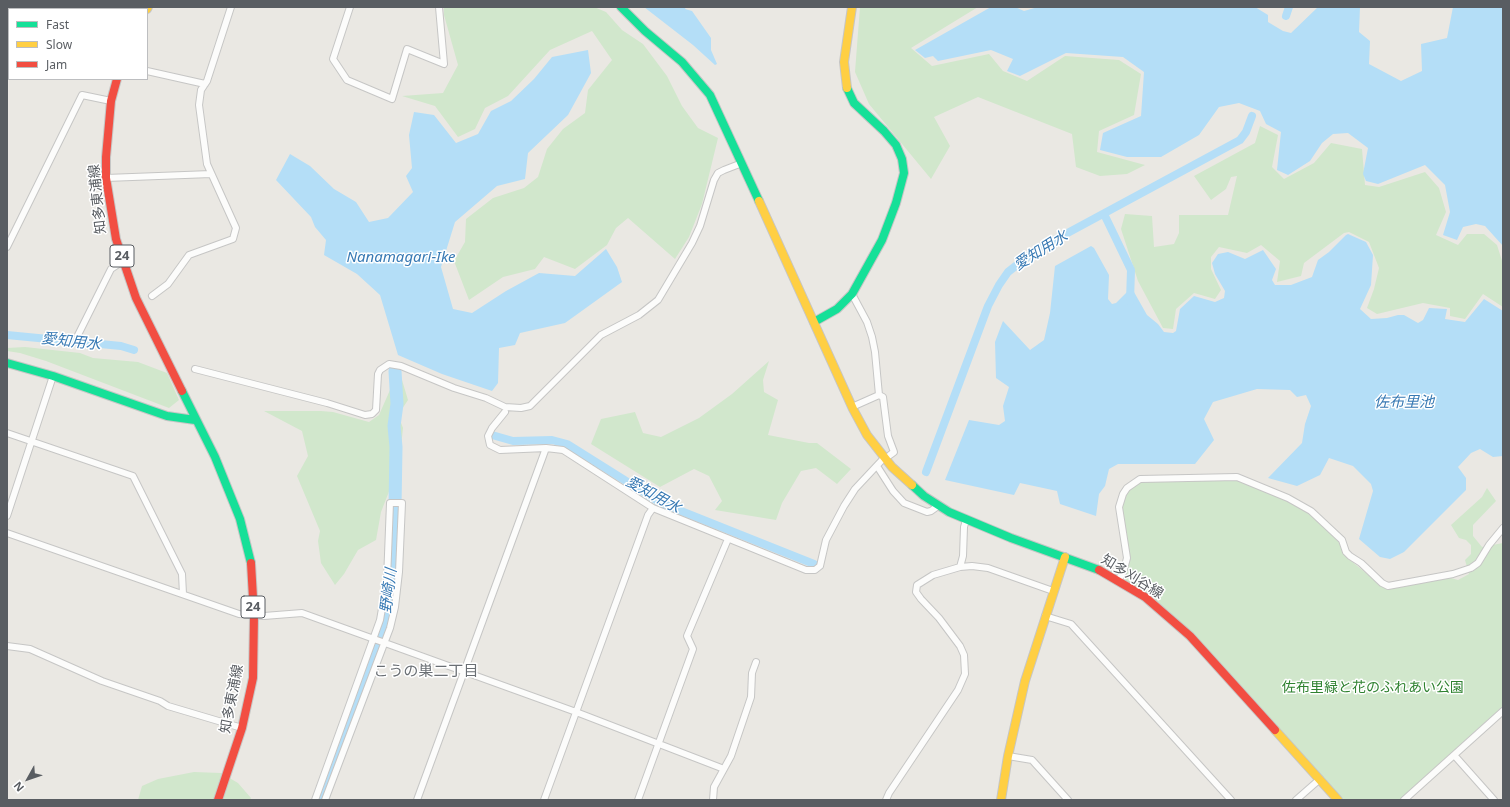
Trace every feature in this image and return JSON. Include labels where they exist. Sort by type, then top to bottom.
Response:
[{"type":"street","points":[[152,296],[168,284],[189,256],[233,239],[236,228],[211,174],[204,151],[199,105],[200,97],[231,7]]},
{"type":"street","points":[[350,7],[333,59],[347,80],[392,99],[408,49],[444,64],[439,7]]},
{"type":"street","name":"知多刈谷線","points":[[621,7],[645,31],[682,62],[710,95],[852,407],[867,435],[912,487],[938,506],[966,520],[1011,538],[1088,565],[1118,580],[1145,597],[1190,636],[1338,800]]},
{"type":"street","points":[[814,322],[838,309],[852,294],[882,240],[903,181],[904,167],[896,145],[884,131],[864,114],[854,103],[847,88],[844,62],[852,7]]},
{"type":"street","points":[[148,71],[205,84]]},
{"type":"street","name":"知多東浦線","points":[[117,80],[111,101],[106,178],[116,239],[136,298],[186,399],[194,420],[215,457],[240,519],[250,555],[254,615],[253,678],[242,728],[218,800]]},
{"type":"street","points":[[7,247],[82,95],[111,101]]},
{"type":"street","points":[[195,369],[327,403],[365,415],[372,414],[376,410],[378,374],[380,370],[389,364],[401,366],[505,407],[522,408],[530,406],[601,335],[639,315],[658,300],[692,243],[716,177],[724,170],[742,163]]},
{"type":"street","points":[[106,178],[211,174]]},
{"type":"street","points":[[78,335],[111,269],[123,261]]},
{"type":"street","points":[[505,412],[492,428],[488,436],[490,444],[500,450],[546,448],[563,450],[653,508],[806,570],[815,570],[820,566],[826,540],[855,489],[877,466],[894,452],[888,436],[883,397],[879,395],[872,337],[867,322],[852,294]]},
{"type":"street","points":[[7,363],[53,376],[147,410],[168,416],[194,420]]},
{"type":"street","points":[[7,516],[53,376]]},
{"type":"street","points":[[852,407],[879,395]]},
{"type":"street","points":[[7,433],[133,476],[182,574],[183,594]]},
{"type":"street","points":[[417,800],[546,448]]},
{"type":"street","points":[[877,466],[893,491],[904,503],[927,512],[938,506]]},
{"type":"street","points":[[1118,580],[1123,573],[1127,558],[1120,508],[1123,494],[1127,488],[1140,479],[1237,477],[1288,498],[1311,511],[1342,540],[1346,552],[1350,556],[1361,563],[1382,584],[1388,586],[1453,574],[1471,568],[1478,562],[1489,545],[1503,528]]},
{"type":"street","points":[[315,800],[380,620],[385,595],[390,503],[402,503],[397,598],[384,643],[325,800]]},
{"type":"street","points":[[544,800],[648,515],[653,508]]},
{"type":"street","points":[[960,567],[963,556],[964,527],[966,520]]},
{"type":"street","points":[[7,533],[240,614],[264,616],[302,613],[576,712],[724,769]]},
{"type":"street","points":[[638,800],[693,649],[687,636],[728,539]]},
{"type":"street","points":[[1001,800],[1008,756],[1025,681],[1065,557]]},
{"type":"street","points":[[886,800],[889,793],[963,681],[966,664],[960,646],[939,618],[916,592],[917,585],[922,580],[960,567],[972,566],[988,568],[1053,591]]},
{"type":"street","points":[[1045,616],[1072,624],[1231,800]]},
{"type":"street","points":[[7,646],[30,649],[102,681],[160,701],[168,706],[242,728]]},
{"type":"street","points":[[713,800],[714,787],[731,756],[751,697],[752,673],[756,662]]},
{"type":"street","points":[[1404,800],[1503,711]]},
{"type":"street","points":[[1454,755],[1494,800]]},
{"type":"street","points":[[1008,756],[1032,760],[1068,800]]},
{"type":"street","points":[[1296,800],[1320,779]]},
{"type":"green space","points":[[7,7],[140,7],[8,8],[7,57]]},
{"type":"green space","points":[[444,7],[594,7],[606,12],[622,30],[643,44],[667,76],[682,106],[698,128],[718,138],[702,204],[689,237],[675,259],[628,218],[616,228],[607,245],[575,269],[544,257],[535,269],[503,277],[469,300],[454,261],[465,242],[466,219],[493,198],[524,188],[538,177],[547,149],[563,129],[585,113],[588,90],[612,60],[592,31],[550,50],[508,96],[485,108],[475,129],[458,137],[435,106],[402,96],[443,93],[458,65],[444,15]]},
{"type":"green space","points":[[860,7],[978,7],[911,48],[932,66],[989,54],[1003,71],[1027,81],[1065,56],[1119,60],[1141,74],[1134,115],[1099,131],[1097,152],[1145,165],[1127,174],[1100,176],[1076,167],[1072,134],[978,97],[934,117],[950,146],[931,179],[869,104],[855,72]]},
{"type":"green space","points":[[1260,126],[1278,135],[1272,167],[1284,179],[1314,163],[1331,143],[1362,149],[1365,185],[1379,187],[1425,172],[1439,188],[1446,212],[1436,235],[1458,245],[1467,234],[1484,234],[1497,245],[1503,264],[1503,307],[1483,294],[1465,319],[1450,316],[1450,308],[1423,303],[1377,314],[1367,308],[1374,289],[1379,268],[1369,242],[1349,232],[1344,233],[1304,263],[1301,276],[1277,282],[1280,261],[1261,245],[1247,253],[1219,247],[1211,257],[1211,269],[1221,290],[1215,299],[1194,293],[1176,309],[1173,329],[1163,328],[1138,281],[1121,229],[1125,214],[1152,216],[1154,247],[1174,244],[1179,233],[1179,215],[1228,215],[1237,176],[1231,177],[1226,189],[1211,200],[1194,176],[1255,143]]},
{"type":"green space","points":[[25,347],[80,353],[93,358],[138,362],[167,373],[179,400],[169,408],[46,361],[20,353],[7,351],[7,348]]},
{"type":"green space","points":[[769,361],[763,380],[764,392],[778,400],[768,435],[809,443],[817,443],[851,469],[837,484],[816,468],[801,471],[782,503],[776,520],[715,510],[722,501],[709,476],[694,469],[660,487],[591,444],[601,419],[635,412],[643,433],[661,437],[699,418],[732,394]]},
{"type":"green space","points":[[402,380],[408,400],[398,415],[403,428],[399,466],[381,512],[376,540],[358,550],[344,574],[335,585],[321,563],[318,541],[320,531],[297,476],[308,456],[302,431],[264,411],[333,412],[369,422],[379,415],[390,390]]},
{"type":"green space","name":"佐布里緑と花のふれあい公園","points":[[1237,477],[1301,504],[1342,540],[1346,552],[1344,555],[1378,583],[1388,589],[1434,580],[1451,578],[1458,580],[1469,574],[1465,560],[1471,554],[1471,545],[1466,540],[1459,538],[1451,525],[1482,497],[1487,488],[1496,501],[1473,525],[1473,536],[1482,547],[1503,543],[1503,706],[1399,800],[1338,800],[1190,636],[1118,580],[1127,558],[1119,507],[1123,494],[1136,481]]},
{"type":"green space","points":[[194,772],[221,773],[238,783],[251,798],[250,800],[138,800],[142,786],[158,779]]},
{"type":"water","points":[[644,7],[686,7],[685,9],[692,11],[711,38],[711,50],[717,64],[715,65],[693,45]]},
{"type":"water","points":[[991,7],[1015,7],[1024,11],[1038,7],[1255,7],[1268,15],[1268,22],[1283,31],[1291,33],[1318,7],[1360,7],[1359,32],[1370,41],[1369,64],[1401,81],[1422,71],[1421,44],[1447,38],[1453,7],[1503,7],[1503,246],[1485,226],[1476,224],[1463,227],[1457,240],[1443,235],[1450,212],[1445,185],[1425,165],[1378,184],[1366,181],[1363,174],[1368,148],[1348,133],[1333,134],[1322,143],[1310,161],[1288,175],[1277,170],[1281,132],[1266,124],[1260,111],[1239,103],[1219,107],[1199,135],[1161,157],[1127,157],[1100,150],[1103,133],[1141,116],[1144,72],[1123,57],[1066,53],[1020,76],[1007,71],[1013,59],[991,50],[938,61],[933,56],[925,58],[915,50]]},
{"type":"water","name":"Nanamagari-Ike","points":[[588,50],[591,73],[568,115],[528,153],[525,179],[497,186],[455,222],[441,267],[453,309],[472,313],[506,291],[539,273],[575,276],[606,249],[617,267],[622,282],[565,323],[520,333],[515,345],[499,348],[498,383],[492,391],[442,374],[398,355],[380,295],[357,274],[324,255],[326,240],[315,227],[311,217],[276,180],[290,154],[310,166],[334,189],[356,202],[369,222],[388,218],[413,192],[406,176],[412,168],[409,135],[414,112],[434,115],[456,143],[478,134],[491,111],[511,101],[534,79],[552,57]]},
{"type":"water","name":"佐布里池","points":[[1348,234],[1366,242],[1373,255],[1371,285],[1360,309],[1371,319],[1404,315],[1418,323],[1423,320],[1429,308],[1447,309],[1445,319],[1465,322],[1484,299],[1503,311],[1503,456],[1493,457],[1480,449],[1471,453],[1458,467],[1466,478],[1466,490],[1404,552],[1390,559],[1380,557],[1359,539],[1373,491],[1371,484],[1353,466],[1329,458],[1320,475],[1297,486],[1268,478],[1302,443],[1305,424],[1311,406],[1306,395],[1297,397],[1290,390],[1257,389],[1213,402],[1204,419],[1214,440],[1195,464],[1118,464],[1109,469],[1105,486],[1099,494],[1096,516],[1060,504],[1057,491],[1020,483],[1014,495],[945,480],[969,420],[999,425],[1005,421],[1003,406],[1009,387],[996,378],[995,342],[1003,321],[1030,350],[1044,340],[1050,313],[1055,266],[1091,246],[1094,248],[1109,275],[1108,299],[1112,304],[1116,303],[1128,291],[1134,292],[1147,315],[1158,324],[1164,332],[1173,333],[1176,331],[1180,309],[1194,296],[1215,302],[1224,298],[1225,291],[1215,274],[1212,263],[1218,254],[1228,252],[1245,259],[1263,250],[1276,269],[1272,280],[1275,285],[1291,285],[1312,277],[1318,260]]},
{"type":"waterway","name":"愛知用水","points":[[1286,16],[1289,7]]},
{"type":"waterway","name":"愛知用水","points":[[926,472],[988,306],[1008,272],[1036,250],[1240,140],[1246,132],[1252,116]]},
{"type":"waterway","points":[[1104,214],[1131,270],[1130,301]]},
{"type":"waterway","name":"愛知用水","points":[[7,335],[121,346],[134,350]]},
{"type":"waterway","name":"野崎川","points":[[320,800],[385,623],[391,594],[395,507],[396,447],[394,426],[397,404],[395,371]]},
{"type":"waterway","name":"愛知用水","points":[[492,435],[513,441],[552,440],[567,444],[661,503],[814,564]]},
{"type":"traffic: fast","points":[[621,7],[645,31],[682,62],[710,95],[759,201]]},
{"type":"traffic: fast","points":[[814,322],[837,309],[852,294],[882,240],[896,203],[904,173],[902,159],[896,145],[884,131],[854,103],[847,88]]},
{"type":"traffic: fast","points":[[7,363],[53,376],[167,416],[195,420]]},
{"type":"traffic: fast","points":[[182,391],[215,457],[240,519],[251,563]]},
{"type":"traffic: fast","points":[[912,485],[924,496],[949,512],[1011,538],[1099,570]]},
{"type":"traffic: slow","points":[[847,88],[844,62],[852,7]]},
{"type":"traffic: slow","points":[[759,201],[853,409],[867,435],[892,467],[912,485]]},
{"type":"traffic: slow","points":[[1001,800],[1008,756],[1025,681],[1065,557]]},
{"type":"traffic: slow","points":[[1275,730],[1338,800]]},
{"type":"traffic: jam","points":[[117,80],[111,101],[106,157],[106,178],[116,239],[136,298],[182,391]]},
{"type":"traffic: jam","points":[[218,800],[242,728],[253,678],[254,615],[251,563]]},
{"type":"traffic: jam","points":[[1099,570],[1145,597],[1190,636],[1275,730]]},
{"type":"district","name":"こうの巣二丁目","points":[[426,672]]}]
